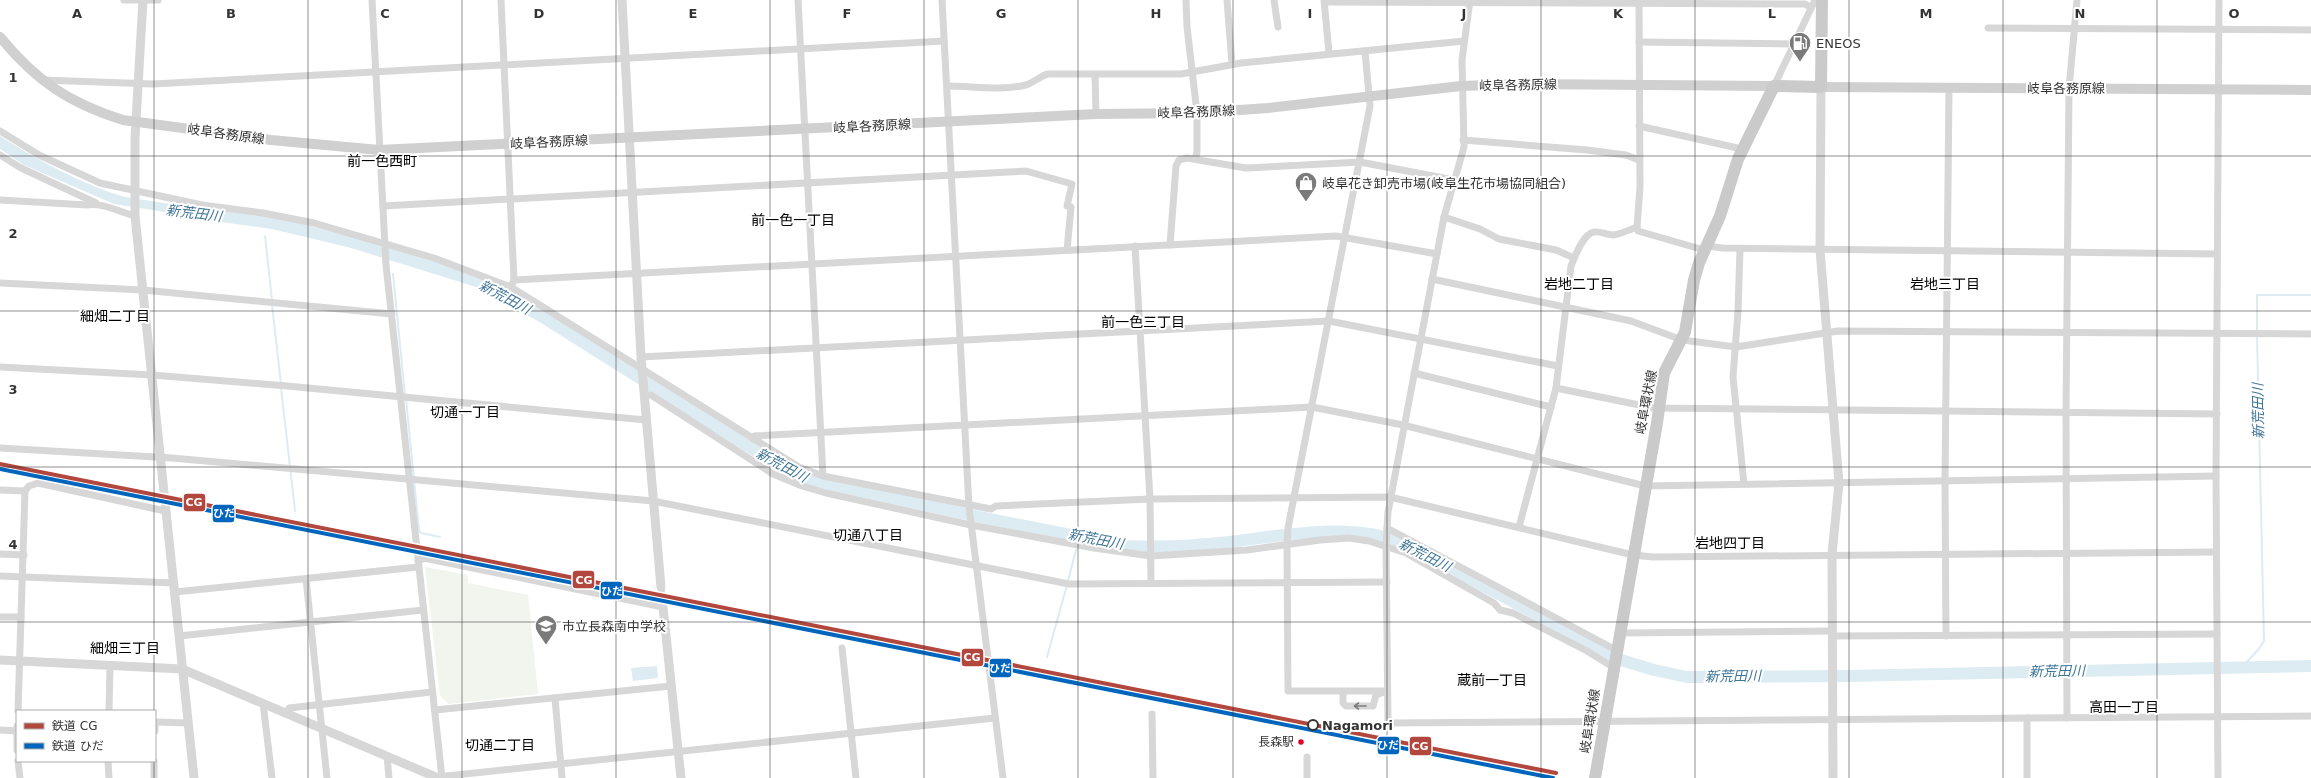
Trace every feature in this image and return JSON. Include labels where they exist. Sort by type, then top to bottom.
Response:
[{"type":"main road","points":[[1774,86],[1821,87],[1822,0]]},
{"type":"main road","name":"岐阜各務原線","points":[[0,37],[21,62],[42,80],[86,107],[136,122],[271,140],[379,150],[1096,114],[1197,113],[1268,108],[1461,86],[1519,84],[1774,86]]},
{"type":"main road","name":"岐阜環状線","points":[[1595,778],[1603,722],[1620,633],[1664,373],[1686,332],[1694,280],[1705,248],[1720,216],[1742,149],[1774,86]]},
{"type":"main road","name":"岐阜各務原線","points":[[1821,87],[2311,90]]},
{"type":"street","points":[[124,0],[158,0]]},
{"type":"street","points":[[143,0],[136,122],[134,194],[135,214],[194,778]]},
{"type":"street","points":[[372,0],[386,259],[432,692],[443,778],[446,776],[995,718]]},
{"type":"street","points":[[501,0],[514,280],[511,287]]},
{"type":"street","points":[[622,0],[641,357],[661,587],[681,778]]},
{"type":"street","points":[[798,0],[822,433],[823,476]]},
{"type":"street","points":[[942,0],[950,122],[950,176],[956,257],[970,523],[1003,778]]},
{"type":"street","points":[[1186,0],[1190,57],[1193,70],[1197,113],[1197,152],[1194,159]]},
{"type":"street","points":[[1227,0],[1232,64]]},
{"type":"street","points":[[1274,0],[1278,27]]},
{"type":"street","points":[[1774,86],[1810,7],[1815,0]]},
{"type":"street","points":[[2067,718],[2066,332],[2069,89],[2077,0]]},
{"type":"street","points":[[2218,778],[2216,476],[2219,0]]},
{"type":"street","points":[[1329,53],[1325,1],[1805,4],[1810,7]]},
{"type":"street","points":[[1470,2],[1464,41],[1461,86],[1464,147],[1444,217],[1403,425],[1390,497],[1386,530],[1388,723],[2311,716]]},
{"type":"street","points":[[1639,2],[1638,85],[1640,187],[1638,231],[1705,248],[2217,254]]},
{"type":"street","points":[[1988,28],[2311,30]]},
{"type":"street","points":[[42,80],[139,84],[944,41]]},
{"type":"street","points":[[947,86],[1013,87],[1028,85],[1039,76],[1048,74],[1181,74],[1193,70],[1232,64],[1329,53],[1464,41]]},
{"type":"street","points":[[1639,42],[1793,44]]},
{"type":"street","points":[[1365,51],[1370,96],[1360,162],[1288,528],[1288,691],[1387,691]]},
{"type":"street","points":[[1095,75],[1096,114]]},
{"type":"street","points":[[1821,87],[1820,250],[1839,483],[1832,554],[1833,778]]},
{"type":"street","points":[[1946,636],[1945,412],[1949,88]]},
{"type":"street","points":[[1639,126],[1742,149]]},
{"type":"street","points":[[0,131],[39,155],[100,183],[134,194],[314,223],[485,276],[511,287],[799,467],[823,476],[969,506],[991,509],[996,506],[1150,499],[1390,497],[1519,527],[1633,556],[2216,552]]},
{"type":"street","points":[[1463,140],[1587,150],[1626,155],[1639,160]]},
{"type":"street","points":[[0,154],[21,168],[96,203],[116,211],[135,214]]},
{"type":"street","points":[[1170,245],[1176,166],[1179,160],[1194,159],[1246,168],[1360,162],[1454,180]]},
{"type":"street","points":[[383,206],[1026,171],[1072,184],[1067,206],[1071,207],[1067,250]]},
{"type":"street","points":[[0,200],[87,204],[96,203]]},
{"type":"street","points":[[1444,217],[1480,229],[1499,239],[1556,250],[1574,258]]},
{"type":"street","points":[[1519,527],[1556,388],[1565,307],[1574,258],[1589,234],[1595,232],[1611,235],[1619,234],[1637,227]]},
{"type":"street","points":[[514,280],[812,265],[1135,246],[1346,237],[1437,254]]},
{"type":"street","points":[[1135,246],[1150,499],[1151,583]]},
{"type":"street","points":[[1740,249],[1736,347],[1733,370],[1744,484]]},
{"type":"street","points":[[1432,279],[1631,322],[1682,340],[1736,347],[1827,331],[2311,334]]},
{"type":"street","points":[[0,283],[143,290],[392,314]]},
{"type":"street","points":[[641,357],[1329,321],[1558,366]]},
{"type":"street","points":[[0,367],[152,375],[646,420]]},
{"type":"street","points":[[1414,373],[1551,407]]},
{"type":"street","points":[[1556,388],[1659,408],[2217,414]]},
{"type":"street","points":[[644,392],[651,395],[773,474],[802,486],[970,523],[1094,548],[1151,555],[1287,545],[1320,540],[1349,538],[1386,545],[1406,553],[1487,599],[1500,610],[1533,623],[1605,660],[1613,667]]},
{"type":"street","points":[[753,439],[754,436],[1312,407],[1403,425],[1645,486],[2216,476]]},
{"type":"street","points":[[0,448],[161,458],[653,501],[1069,584],[1387,582]]},
{"type":"street","points":[[18,710],[26,491],[29,486],[38,483],[165,511]]},
{"type":"street","points":[[0,490],[26,491]]},
{"type":"street","points":[[1386,530],[1616,650]]},
{"type":"street","points":[[0,554],[24,555]]},
{"type":"street","points":[[0,576],[175,588],[306,579],[418,564],[424,558],[663,607]]},
{"type":"street","points":[[306,579],[326,778]]},
{"type":"street","points":[[179,636],[423,610]]},
{"type":"street","points":[[0,617],[21,618]]},
{"type":"street","points":[[1620,633],[1946,636],[2217,634]]},
{"type":"street","points":[[842,648],[856,778]]},
{"type":"street","points":[[0,660],[182,669],[438,778]]},
{"type":"street","points":[[109,710],[110,665]]},
{"type":"street","points":[[435,710],[671,686]]},
{"type":"street","points":[[1343,691],[1343,703],[1346,706],[1373,706],[1376,695],[1387,691]]},
{"type":"street","points":[[287,713],[289,708],[432,692]]},
{"type":"street","points":[[556,698],[562,778]]},
{"type":"street","points":[[262,703],[272,778]]},
{"type":"street","points":[[1152,714],[1153,778]]},
{"type":"street","points":[[2027,718],[2027,778]]},
{"type":"street","points":[[156,722],[188,723]]},
{"type":"street","points":[[0,730],[16,731]]},
{"type":"street","points":[[387,756],[389,778]]},
{"type":"street","points":[[1307,757],[1307,778]]},
{"type":"street","points":[[18,762],[20,778]]},
{"type":"street","points":[[108,762],[109,778]]},
{"type":"street","points":[[154,762],[154,778]]},
{"type":"shaded area","points":[[425,567],[468,575],[468,583],[528,595],[538,694],[449,704],[440,696]]},
{"type":"water","points":[[0,136],[45,163],[92,186],[125,197],[223,212],[222,221],[114,204],[24,165],[0,149]]},
{"type":"water","points":[[657,666],[658,678],[633,681],[631,668]]},
{"type":"waterway","name":"新荒田川","points":[[206,214],[272,223],[352,242],[480,282],[541,316],[801,478],[980,517],[1126,546],[1188,546],[1282,535],[1332,531],[1357,532],[1381,536],[1404,543],[1621,660],[1654,670],[1687,677],[1846,676],[2311,666]]},
{"type":"waterway","points":[[265,236],[272,300]]},
{"type":"waterway","points":[[393,274],[405,395]]},
{"type":"waterway","name":"新荒田川","points":[[2257,331],[2257,295],[2311,295]]},
{"type":"waterway","points":[[272,305],[281,384]]},
{"type":"waterway","name":"新荒田川","points":[[2241,668],[2258,650],[2264,641],[2257,336]]},
{"type":"waterway","points":[[281,388],[295,511]]},
{"type":"waterway","points":[[406,399],[419,530],[421,533],[440,537]]},
{"type":"waterway","points":[[1068,581],[1076,550]]},
{"type":"waterway","points":[[1047,657],[1067,585]]},
{"type":"rail line","name":"CG","points":[[0,464],[1556,773]]},
{"type":"rail line","name":"ひだ","points":[[0,469],[1553,778]]},
{"type":"place","name":"ENEOS","points":[[1800,62]]},
{"type":"place","name":"岐阜花き卸売市場(岐阜生花市場協同組合)","points":[[1306,202]]},
{"type":"place","name":"市立長森南中学校","points":[[546,646]]},
{"type":"place","name":"Nagamori","points":[[1313,725]]},
{"type":"place","name":"長森駅","points":[[1301,742]]},
{"type":"district","name":"前一色西町","points":[[382,161]]},
{"type":"district","name":"前一色一丁目","points":[[793,220]]},
{"type":"district","name":"岩地二丁目","points":[[1579,284]]},
{"type":"district","name":"岩地三丁目","points":[[1945,284]]},
{"type":"district","name":"細畑二丁目","points":[[115,316]]},
{"type":"district","name":"前一色三丁目","points":[[1143,322]]},
{"type":"district","name":"切通一丁目","points":[[465,412]]},
{"type":"district","name":"切通八丁目","points":[[868,535]]},
{"type":"district","name":"岩地四丁目","points":[[1730,543]]},
{"type":"district","name":"細畑三丁目","points":[[125,648]]},
{"type":"district","name":"蔵前一丁目","points":[[1492,680]]},
{"type":"district","name":"高田一丁目","points":[[2124,707]]},
{"type":"district","name":"切通二丁目","points":[[500,745]]}]
